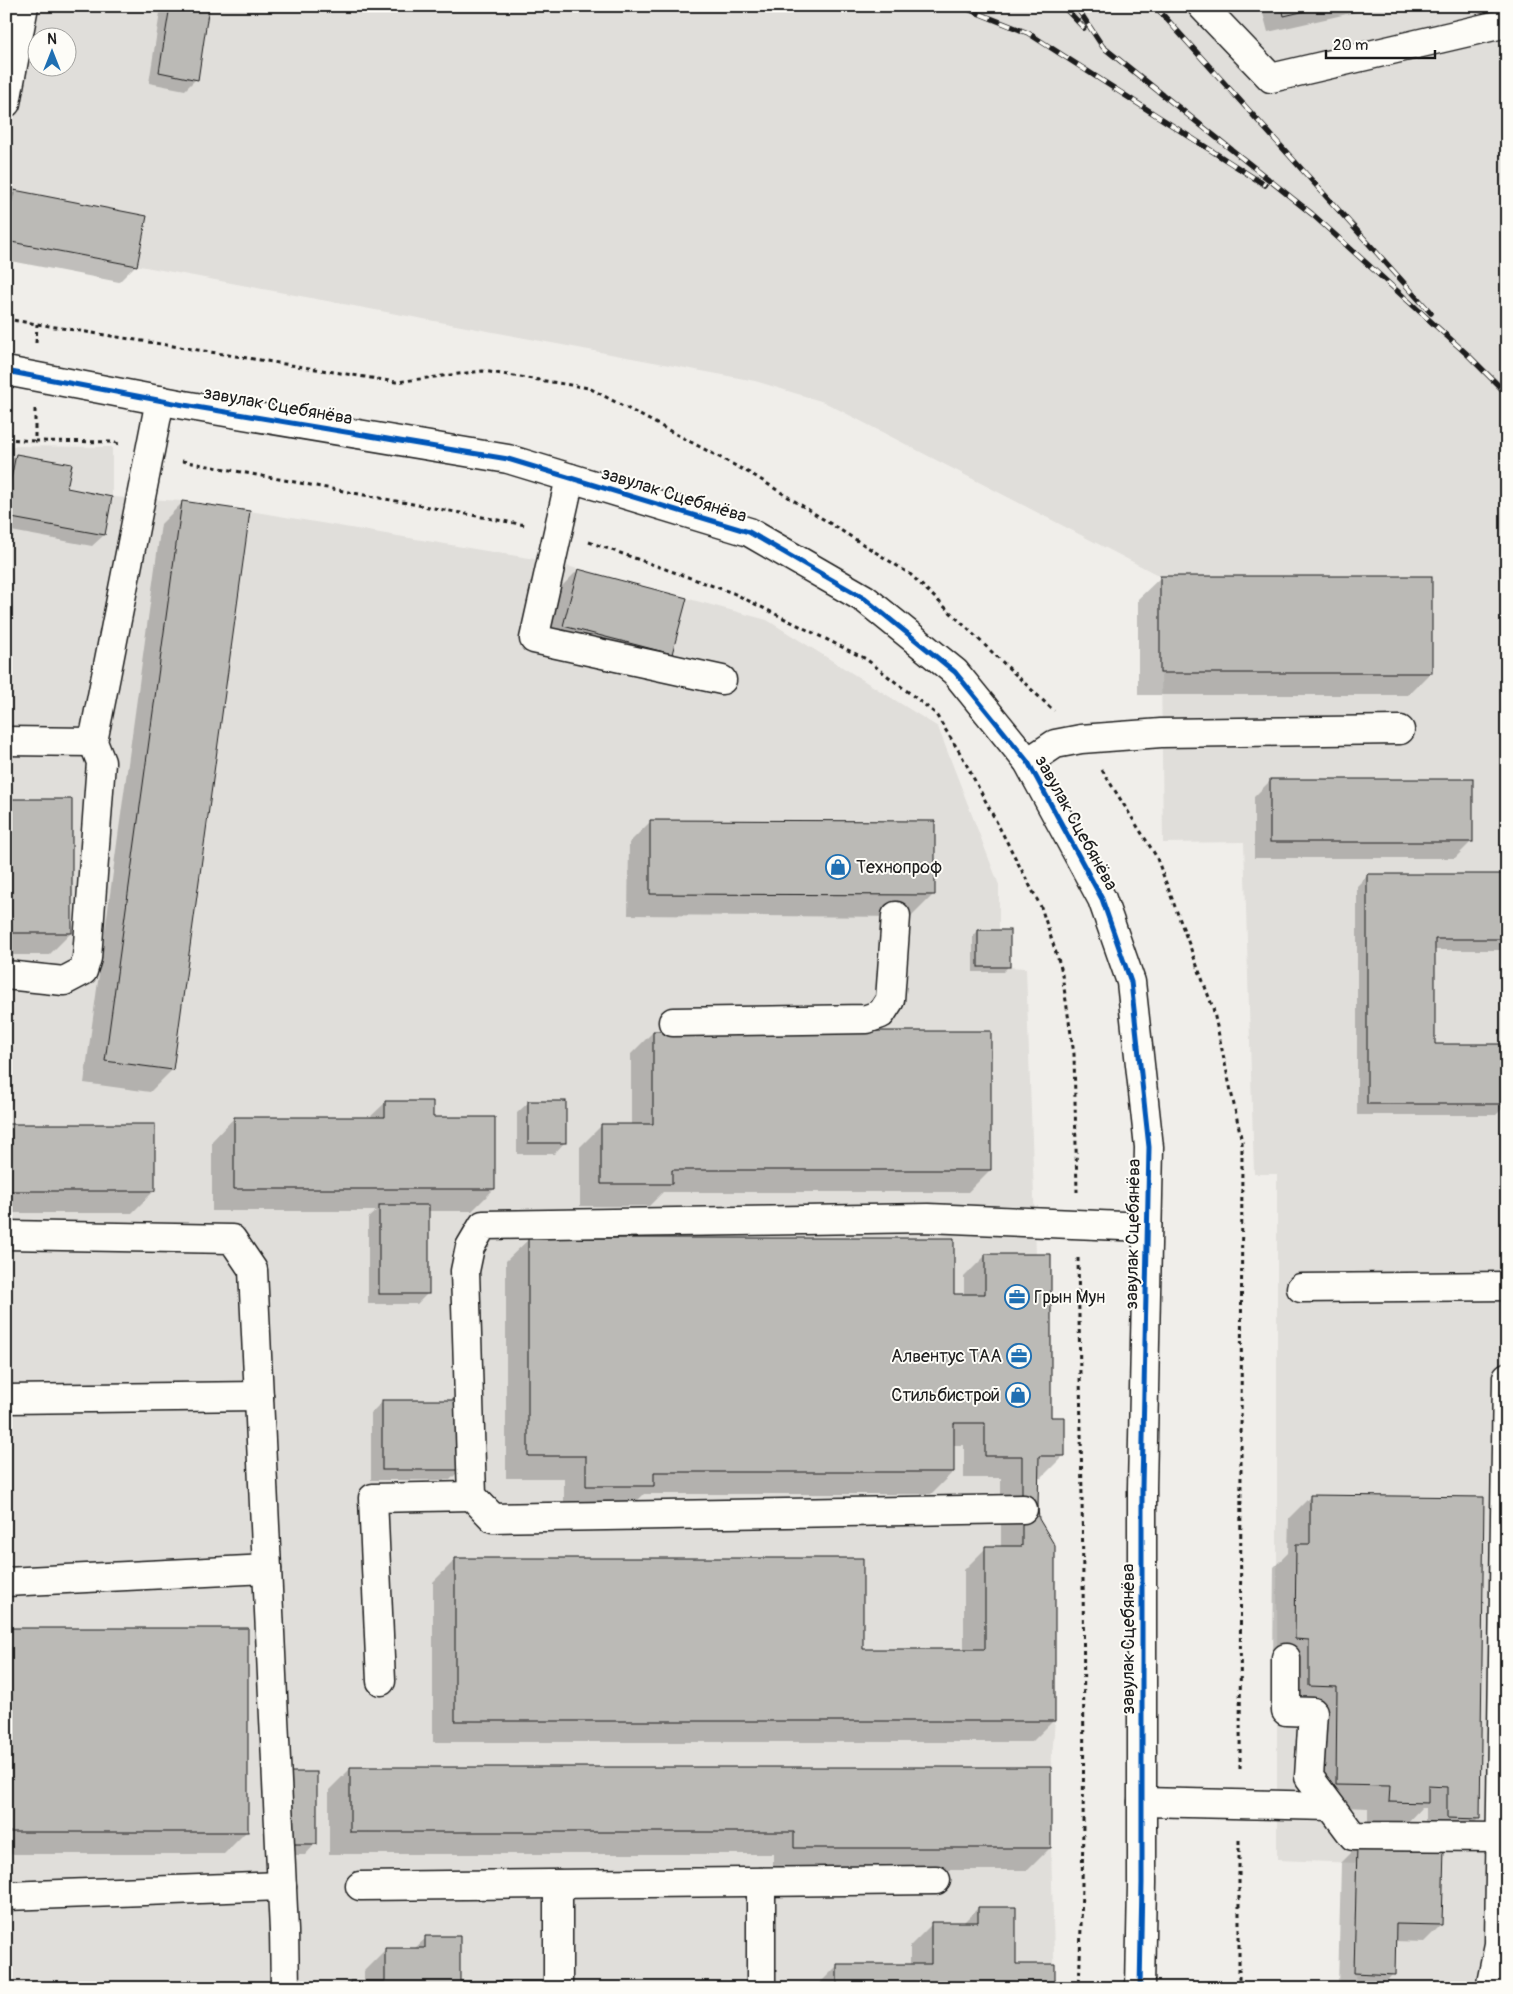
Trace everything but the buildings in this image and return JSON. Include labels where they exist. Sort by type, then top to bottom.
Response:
[{"type":"street","points":[[6,103],[24,6]]},
{"type":"street","points":[[1202,6],[1271,78],[1507,23]]},
{"type":"street","name":"завулак Сцебянёва","points":[[6,371],[160,400],[508,459],[749,532],[864,599],[955,672],[1028,762],[1102,899],[1130,982],[1149,1147],[1142,1488],[1140,1988]]},
{"type":"street","points":[[6,975],[64,981],[83,971],[87,958],[101,762],[93,742],[160,400]]},
{"type":"street","points":[[570,478],[534,639],[722,680]]},
{"type":"street","points":[[1028,762],[1055,744],[1081,739],[1161,733],[1400,730]]},
{"type":"street","points":[[6,741],[93,742]]},
{"type":"street","points":[[673,1022],[867,1019],[882,1014],[890,1000],[896,916]]},
{"type":"street","points":[[1022,1508],[494,1518],[472,1496],[465,1271],[470,1248],[483,1225],[928,1218],[1147,1227]]},
{"type":"street","points":[[6,1235],[232,1239],[253,1270],[282,1886],[285,1988]]},
{"type":"street","points":[[1301,1288],[1507,1286]]},
{"type":"street","points":[[1490,1988],[1499,1944],[1504,1704],[1507,1377]]},
{"type":"street","points":[[6,1399],[259,1396]]},
{"type":"street","points":[[381,1681],[373,1498],[472,1496]]},
{"type":"street","points":[[6,1582],[267,1569]]},
{"type":"street","points":[[1286,1658],[1286,1711],[1313,1712],[1309,1777],[1353,1836],[1500,1836]]},
{"type":"street","points":[[1142,1802],[1330,1806]]},
{"type":"street","points":[[360,1886],[936,1880]]},
{"type":"street","points":[[760,1882],[760,1988]]},
{"type":"street","points":[[558,1884],[558,1988]]},
{"type":"street","points":[[6,1896],[282,1886]]},
{"type":"path","points":[[34,441],[37,324]]},
{"type":"path","points":[[6,439],[113,442],[149,454],[559,531],[733,593],[866,659],[935,713],[962,756],[1040,907],[1061,968],[1074,1054],[1082,1517],[1083,1863],[1079,1988]]},
{"type":"shaded area","points":[[6,6],[1507,6],[1507,1988],[1355,1988],[1357,1863],[1277,1860],[1277,1174],[1254,1174],[1244,842],[1163,843],[1160,576],[824,402],[755,381],[6,241]]},
{"type":"shaded area","points":[[6,446],[112,447],[112,497],[182,501],[250,511],[552,562],[767,620],[938,727],[999,885],[999,929],[1010,930],[1010,967],[1026,968],[1036,1254],[1051,1416],[1065,1417],[1065,1456],[1039,1456],[1038,1507],[1039,1519],[1055,1546],[1055,1721],[1051,1767],[1051,1848],[1055,1988],[6,1988]]},
{"type":"railway","points":[[960,6],[1028,33],[1265,185]]},
{"type":"railway","points":[[1063,6],[1084,28]]},
{"type":"railway","points":[[1076,6],[1103,47],[1312,214],[1468,355],[1507,394]]},
{"type":"railway","points":[[1155,6],[1431,313]]},
{"type":"cycle path","points":[[6,371],[184,405],[508,459],[749,532],[865,599],[955,672],[1028,762],[1102,899],[1131,982],[1149,1147],[1142,1488],[1142,1883],[1140,1988]]},
{"type":"place","name":"Технопроф","points":[[838,867]]},
{"type":"place","name":"Грын Мун","points":[[1017,1297]]},
{"type":"place","name":"Алвентус ТАА","points":[[1019,1356]]},
{"type":"place","name":"Стильбистрой","points":[[1018,1395]]}]
